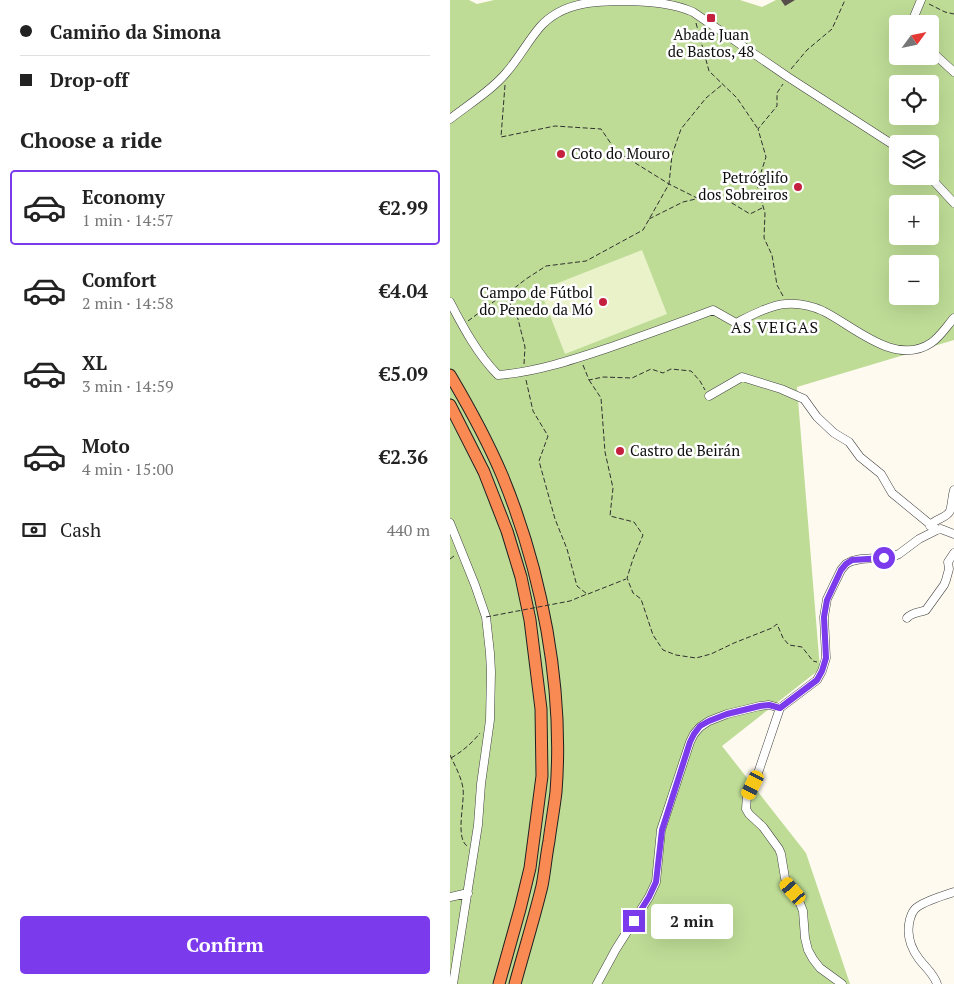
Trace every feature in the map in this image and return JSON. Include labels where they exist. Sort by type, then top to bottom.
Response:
[{"type":"highway","points":[[450,375],[491,450],[525,539],[544,617],[557,717],[556,794],[542,885],[515,984]]},
{"type":"highway","points":[[450,405],[484,472],[507,531],[521,578],[530,620],[541,709],[542,776],[530,868],[499,984]]},
{"type":"street","points":[[915,15],[921,0]]},
{"type":"street","points":[[450,119],[495,85],[515,62],[540,27],[551,17],[566,8],[596,1],[650,2],[685,4],[693,12],[787,76],[889,142]]},
{"type":"street","points":[[939,58],[954,72]]},
{"type":"street","points":[[937,185],[954,203]]},
{"type":"street","points":[[450,302],[488,364],[498,375],[515,374],[581,357],[713,310],[736,323],[778,305],[804,305],[823,311],[892,349],[906,351],[932,342],[954,318]]},
{"type":"street","points":[[709,396],[742,377],[781,388],[804,399],[834,433],[849,442],[860,457],[881,474],[892,493],[934,528],[954,534]]},
{"type":"street","points":[[934,528],[933,522],[948,514],[954,490]]},
{"type":"street","points":[[450,523],[486,617],[490,652],[489,727],[475,849],[453,984]]},
{"type":"street","points":[[842,984],[820,968],[808,950],[803,911],[784,878],[781,854],[763,827],[746,809],[747,796],[758,773],[780,708],[817,680],[826,658],[824,617],[827,600],[841,570],[852,560],[892,557],[899,554],[934,528]]},
{"type":"street","points":[[907,618],[910,614],[926,610],[944,586],[949,568],[948,562],[954,553]]},
{"type":"street","points":[[597,984],[656,882],[662,830],[694,734],[700,726],[727,714],[760,706],[769,705],[780,708]]},
{"type":"street","points":[[937,984],[934,976],[918,958],[910,942],[907,933],[908,923],[915,909],[926,902],[954,892]]},
{"type":"street","points":[[450,897],[468,893]]},
{"type":"path","points":[[758,129],[777,106],[777,93],[787,76],[807,50],[832,29],[845,0]]},
{"type":"path","points":[[929,4],[954,14]]},
{"type":"path","points":[[693,12],[709,71],[737,98],[758,129],[766,157],[757,185],[765,214],[764,238],[772,255],[777,284],[787,304]]},
{"type":"path","points":[[505,74],[501,137],[555,126],[601,129],[616,151],[669,184],[699,199]]},
{"type":"path","points":[[463,325],[546,266],[586,261],[643,230],[669,184],[672,155],[681,129],[706,98],[723,84]]},
{"type":"path","points":[[649,219],[683,202],[717,194],[750,214],[763,208]]},
{"type":"path","points":[[508,293],[511,306],[518,319],[525,347],[523,372],[533,410],[548,436],[539,461],[555,519],[567,549],[577,586],[587,594]]},
{"type":"path","points":[[581,357],[585,372],[601,398],[605,452],[613,488],[610,516],[634,522],[643,535],[627,578],[633,593],[641,599],[654,635],[664,650],[676,655],[696,658],[711,654],[740,640],[772,628],[777,624],[783,638],[789,645],[802,647],[813,661],[824,663]]},
{"type":"path","points":[[589,380],[603,377],[632,378],[651,370],[663,373],[671,369],[691,371],[709,396]]},
{"type":"path","points":[[486,617],[570,601],[627,578]]},
{"type":"path","points":[[451,758],[460,753],[482,731],[489,727]]},
{"type":"path","points":[[450,755],[463,787],[462,838],[464,844],[469,848],[475,849]]},
{"type":"green space","points":[[450,0],[469,0],[477,4],[494,0],[740,0],[762,7],[776,0],[954,0],[954,340],[797,387],[820,669],[722,746],[806,853],[850,984],[450,984]]},
{"type":"green space","name":"Campo de Fútbol do Penedo da Mó","points":[[642,250],[667,314],[565,354],[540,290]]},
{"type":"building","points":[[781,0],[795,0],[785,6]]},
{"type":"place","name":"Abade Juan de Bastos, 48","points":[[711,18]]},
{"type":"place","name":"Coto do Mouro","points":[[561,154]]},
{"type":"place","name":"Petróglifo dos Sobreiros","points":[[798,187]]},
{"type":"place","name":"Campo de Fútbol do Penedo da Mó","points":[[603,302]]},
{"type":"place","name":"Castro de Beirán","points":[[620,451]]},
{"type":"district","name":"AS VEIGAS","points":[[775,327]]},
{"type":"route","points":[[634,921],[656,882],[662,830],[694,734],[700,726],[727,714],[760,706],[769,705],[780,708],[817,680],[826,658],[824,617],[827,600],[841,570],[852,560],[884,558]]}]
